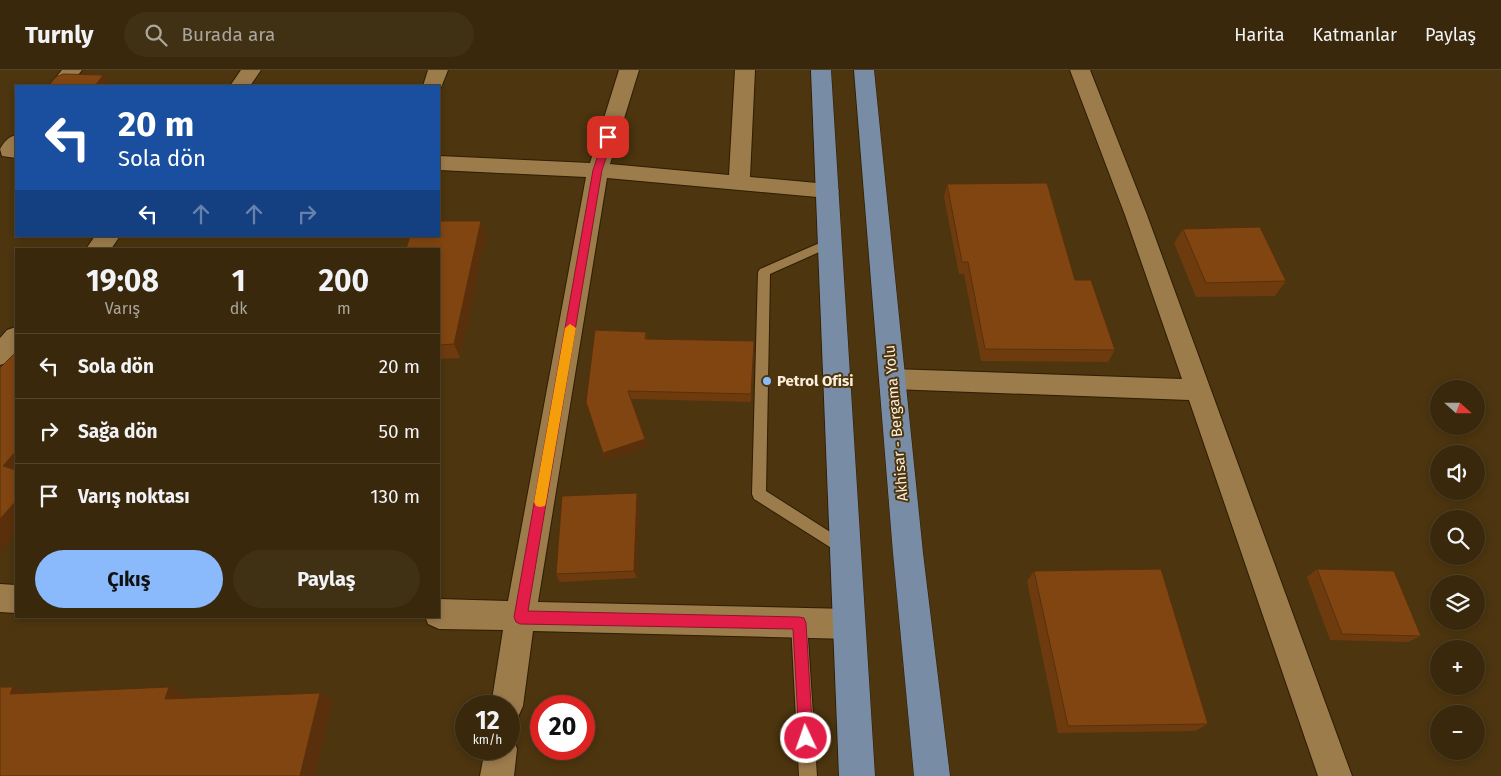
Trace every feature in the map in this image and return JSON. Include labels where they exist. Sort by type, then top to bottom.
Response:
[{"type":"main road","points":[[821,70],[857,776]]},
{"type":"main road","name":"Akhisar - Bergama Yolu","points":[[864,70],[908,553],[932,776]]},
{"type":"street","points":[[61,85],[72,70]]},
{"type":"street","points":[[241,85],[251,70]]},
{"type":"street","points":[[433,85],[438,70]]},
{"type":"street","points":[[509,695],[520,617],[598,170],[629,70]]},
{"type":"street","points":[[740,183],[745,70]]},
{"type":"street","points":[[1080,70],[1136,215],[1335,776]]},
{"type":"street","points":[[15,144],[10,151],[15,151]]},
{"type":"street","points":[[440,163],[598,170],[828,190]]},
{"type":"street","points":[[98,248],[108,237]]},
{"type":"street","points":[[0,355],[15,338]]},
{"type":"street","points":[[892,379],[1197,390]]},
{"type":"street","points":[[0,598],[15,599]]},
{"type":"street","points":[[440,614],[850,624]]},
{"type":"street","points":[[497,776],[499,760]]},
{"type":"lane","points":[[831,242],[764,272],[758,494],[846,551]]},
{"type":"lane","points":[[799,623],[808,776]]},
{"type":"building","points":[[63,74],[103,75],[96,85],[49,85],[56,77]]},
{"type":"building","points":[[1047,183],[1075,280],[1091,280],[1115,350],[985,349],[968,262],[962,262],[947,184]]},
{"type":"building","points":[[440,221],[481,221],[454,344],[440,345],[440,248],[406,248],[410,237],[440,237]]},
{"type":"building","points":[[1260,227],[1286,281],[1206,283],[1183,229]]},
{"type":"building","points":[[595,330],[646,332],[645,339],[754,341],[751,394],[628,391],[645,439],[603,453],[586,402]]},
{"type":"building","points":[[15,353],[15,452],[3,466],[15,470],[15,502],[0,519],[0,368]]},
{"type":"building","points":[[637,493],[634,571],[556,574],[562,496]]},
{"type":"building","points":[[1161,569],[1208,724],[1068,726],[1034,571]]},
{"type":"building","points":[[1317,569],[1394,571],[1421,636],[1342,634]]},
{"type":"building","points":[[0,687],[13,687],[10,694],[169,687],[165,699],[320,693],[300,776],[0,776]]},
{"type":"slow traffic","points":[[540,502],[570,328]]},
{"type":"place","name":"Petrol Ofisi","points":[[767,381]]},
{"type":"route","points":[[608,137],[598,170],[520,617],[799,623],[806,738]]}]
